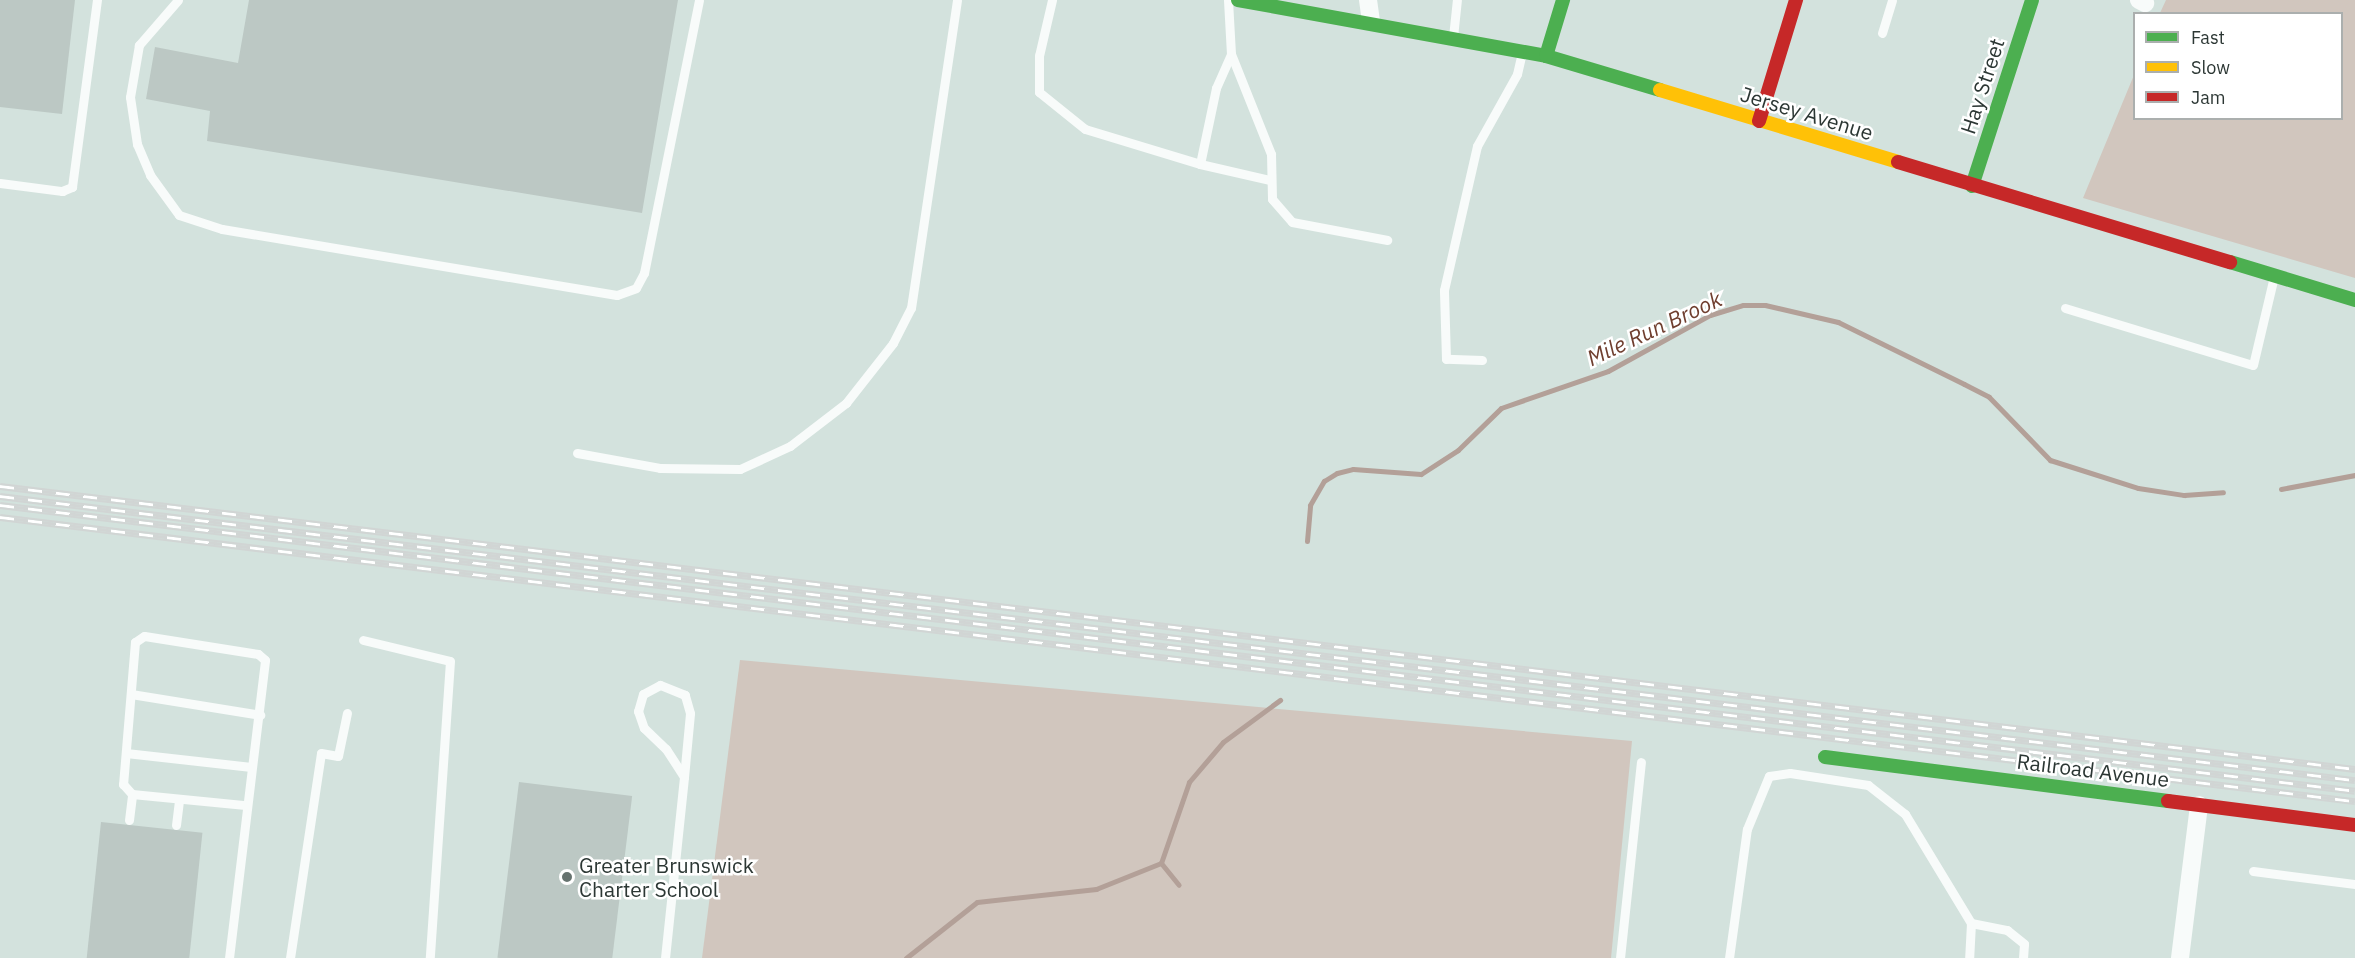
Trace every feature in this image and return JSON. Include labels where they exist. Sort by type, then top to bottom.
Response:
[{"type":"street","name":"Jersey Avenue","points":[[1239,0],[1371,22],[1546,56],[2355,300]]},
{"type":"street","points":[[1368,0],[1371,22]]},
{"type":"street","points":[[1546,56],[1563,0]]},
{"type":"street","points":[[1759,121],[1796,0]]},
{"type":"street","name":"Hay Street","points":[[1972,186],[2032,0]]},
{"type":"street","name":"Railroad Avenue","points":[[1825,757],[2355,825]]},
{"type":"street","points":[[2180,958],[2199,805]]},
{"type":"lane","points":[[0,183],[62,191],[72,187],[97,0]]},
{"type":"lane","points":[[178,0],[140,45],[130,97],[137,144],[150,175],[179,215],[222,229],[617,295],[636,288],[644,273],[699,0]]},
{"type":"lane","points":[[577,453],[660,468],[740,469],[790,446],[846,403],[893,343],[911,308],[957,0]]},
{"type":"lane","points":[[1052,0],[1040,56],[1039,92],[1085,129],[1200,164],[1269,180]]},
{"type":"lane","points":[[1228,0],[1232,54],[1271,154],[1269,180],[1272,199],[1292,222],[1387,240]]},
{"type":"lane","points":[[1453,37],[1457,0]]},
{"type":"lane","points":[[1882,33],[1892,0]]},
{"type":"lane","points":[[1482,360],[1446,359],[1444,290],[1477,146],[1517,74],[1522,51]]},
{"type":"lane","points":[[1200,164],[1216,88],[1232,54]]},
{"type":"lane","points":[[2066,308],[2253,365],[2274,276]]},
{"type":"lane","points":[[229,958],[245,805],[260,715],[265,660],[247,652],[144,636],[135,642],[123,784],[132,794],[245,805]]},
{"type":"lane","points":[[363,640],[450,661],[430,958]]},
{"type":"lane","points":[[665,958],[684,777],[689,703],[678,688],[660,685],[643,694],[638,711],[644,728],[666,748],[684,777]]},
{"type":"lane","points":[[131,694],[260,715]]},
{"type":"lane","points":[[290,958],[321,753],[338,756],[347,713]]},
{"type":"lane","points":[[126,753],[251,767]]},
{"type":"lane","points":[[1620,958],[1641,762]]},
{"type":"lane","points":[[1729,958],[1747,829],[1769,776],[1790,773],[1868,785],[1905,814],[1971,923],[1969,958]]},
{"type":"lane","points":[[129,820],[132,794]]},
{"type":"lane","points":[[176,825],[179,799]]},
{"type":"lane","points":[[2253,871],[2355,884]]},
{"type":"lane","points":[[1971,923],[2007,930],[2024,944],[2023,958]]},
{"type":"shaded area","points":[[2166,0],[2355,0],[2355,278],[2083,198],[2133,77],[2133,120],[2343,120],[2343,12],[2160,12]]},
{"type":"shaded area","points":[[740,660],[1632,741],[1611,958],[702,958]]},
{"type":"building","points":[[0,0],[75,0],[62,114],[0,107]]},
{"type":"building","points":[[249,0],[678,0],[642,213],[207,141],[210,111],[146,99],[155,47],[238,63]]},
{"type":"building","name":"Greater Brunswick Charter School","points":[[519,782],[632,796],[612,958],[497,958]]},
{"type":"building","points":[[101,822],[202,833],[189,958],[87,958]]},
{"type":"waterway","name":"Mile Run Brook","points":[[1307,541],[1310,505],[1324,481],[1337,473],[1353,469],[1421,474],[1458,450],[1501,408],[1608,371],[1710,315],[1743,305],[1765,305],[1838,322],[1964,384],[1989,397],[2050,460],[2138,488],[2184,495],[2223,492]]},
{"type":"waterway","name":"Mile Run Brook","points":[[2281,489],[2355,475]]},
{"type":"waterway","name":"Mile Run Brook","points":[[906,958],[977,902],[1096,889],[1161,863],[1189,782],[1223,742],[1280,700]]},
{"type":"waterway","points":[[1161,863],[1179,885]]},
{"type":"railway","points":[[0,486],[2355,769]]},
{"type":"railway","points":[[0,496],[2355,780]]},
{"type":"railway","points":[[0,505],[2355,791]]},
{"type":"railway","points":[[0,517],[2355,801]]},
{"type":"traffic: fast","points":[[1238,0],[1546,56],[1660,90]]},
{"type":"traffic: fast","points":[[1546,56],[1563,0]]},
{"type":"traffic: fast","points":[[1972,186],[2032,0]]},
{"type":"traffic: fast","points":[[2230,262],[2355,300]]},
{"type":"traffic: fast","points":[[1825,757],[2168,801]]},
{"type":"traffic: slow","points":[[1660,90],[1898,162]]},
{"type":"traffic: jam","points":[[1759,121],[1796,0]]},
{"type":"traffic: jam","points":[[1898,162],[2230,262]]},
{"type":"traffic: jam","points":[[2168,801],[2355,825]]},
{"type":"place","name":"Greater Brunswick Charter School","points":[[567,877]]}]
